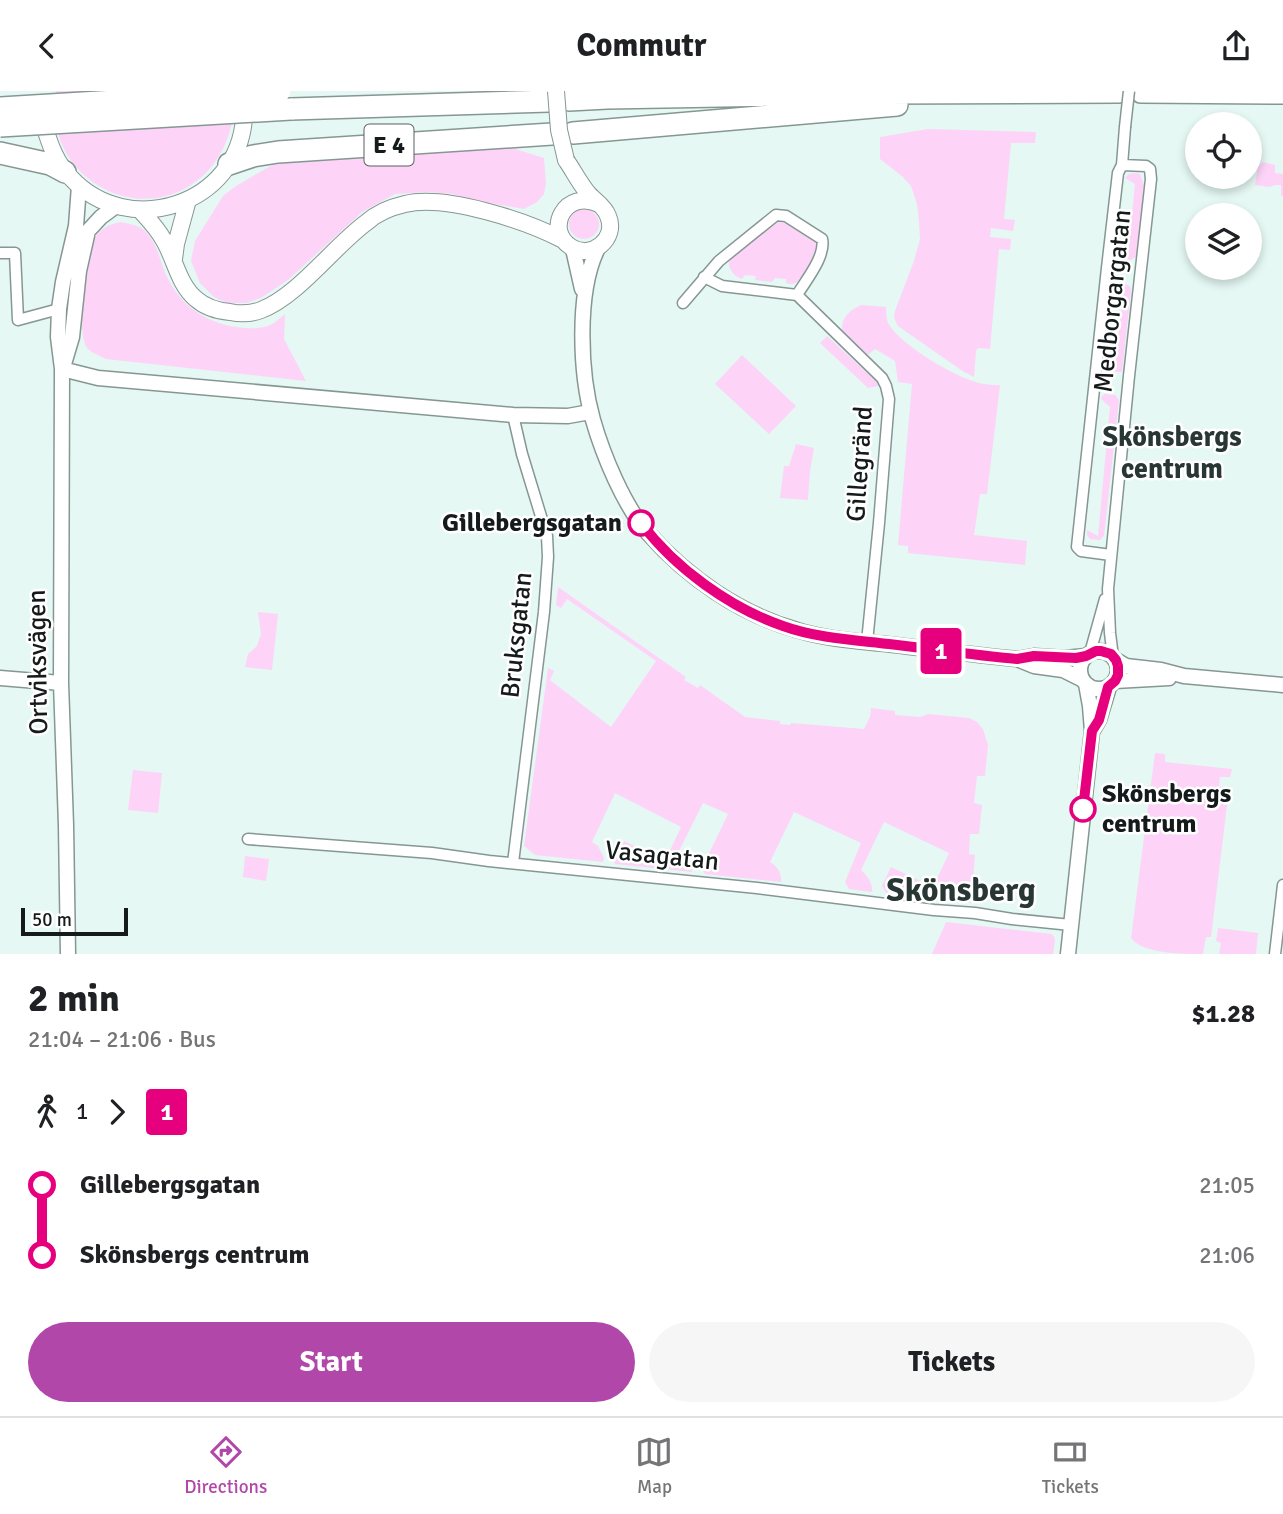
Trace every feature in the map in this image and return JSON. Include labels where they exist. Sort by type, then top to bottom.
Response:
[{"type":"highway","name":"E 4","points":[[229,164],[253,156],[304,149],[794,115],[1038,91]]},
{"type":"highway","name":"E 4","points":[[0,108],[285,100],[1119,92]]},
{"type":"highway","points":[[1135,92],[1283,93]]},
{"type":"highway","name":"E 4","points":[[0,126],[285,100]]},
{"type":"highway","points":[[3,153],[50,164],[72,179]]},
{"type":"main road","points":[[558,97],[559,129],[571,184],[567,208],[559,226],[568,245]]},
{"type":"main road","points":[[44,125],[52,150],[72,179],[102,201],[140,210],[164,208],[188,200],[211,185],[229,164],[238,146],[244,118]]},
{"type":"main road","points":[[508,217],[582,251],[598,248],[606,240],[610,229],[607,213],[587,193],[566,160]]},
{"type":"main road","points":[[140,210],[163,239],[183,282],[197,300],[212,308],[244,314],[260,311],[291,292],[360,227],[404,204],[431,202],[508,217],[548,219],[555,218],[585,199],[599,204]]},
{"type":"main road","points":[[174,259],[188,200]]},
{"type":"street","points":[[1111,555],[1081,551],[1077,547],[1118,173],[1122,165],[1125,127],[1135,92]]},
{"type":"street","name":"Medborgargatan","points":[[1114,659],[1108,589],[1151,180],[1150,169],[1146,166],[1122,165]]},
{"type":"street","name":"Ortviksvägen","points":[[68,954],[61,683],[62,369],[58,337],[62,282],[76,226],[72,179]]},
{"type":"street","name":"Ortviksvägen","points":[[62,369],[72,337],[79,271],[88,231],[116,206]]},
{"type":"street","points":[[683,303],[704,277],[733,249],[776,215],[786,216],[822,239],[821,255],[797,295],[722,286],[704,277]]},
{"type":"street","points":[[568,245],[584,301]]},
{"type":"street","points":[[598,248],[591,264],[584,301],[583,344],[590,412],[596,433],[617,483],[641,523],[657,542],[694,575],[756,616],[801,632],[1017,659],[1034,666],[1063,670],[1098,689],[1135,679],[1184,675]]},
{"type":"street","points":[[0,253],[15,253],[18,320],[59,309]]},
{"type":"street","name":"Gillegränd","points":[[797,295],[882,378],[889,399],[866,642]]},
{"type":"street","points":[[62,369],[98,378],[513,415],[568,416],[590,412]]},
{"type":"street","name":"Bruksgatan","points":[[513,415],[547,536],[548,557],[544,611],[513,863]]},
{"type":"street","name":"Medborgargatan","points":[[1088,655],[1108,589]]},
{"type":"street","points":[[1017,659],[1034,656],[1065,658],[1101,651],[1126,666],[1283,685]]},
{"type":"street","points":[[1068,954],[1092,731],[1090,706],[1080,668],[1088,655]]},
{"type":"street","points":[[1092,731],[1099,720],[1118,670],[1114,659]]},
{"type":"street","points":[[0,678],[61,683]]},
{"type":"street","name":"Vasagatan","points":[[248,839],[432,853],[1071,925]]},
{"type":"street","points":[[1275,954],[1283,885]]},
{"type":"shaded area","points":[[56,91],[231,91],[231,125],[225,145],[215,162],[191,185],[164,197],[135,198],[108,191],[84,175],[66,153],[56,124]]},
{"type":"shaded area","points":[[928,129],[1036,132],[1035,143],[1011,143],[1004,219],[1015,220],[1013,231],[991,228],[990,237],[1011,239],[1010,250],[999,249],[990,349],[978,348],[976,351],[974,377],[898,326],[894,318],[920,239],[919,221],[911,186],[880,159],[880,137]]},
{"type":"shaded area","points":[[512,148],[544,158],[544,194],[537,202],[524,209],[452,194],[395,194],[362,212],[288,280],[261,298],[246,303],[227,303],[214,297],[200,283],[191,261],[195,241],[223,196],[272,165],[308,160]]},
{"type":"shaded area","points":[[1262,163],[1275,165],[1275,173],[1283,174],[1283,196],[1281,185],[1262,186]]},
{"type":"shaded area","points":[[1134,173],[1140,174],[1144,185],[1137,256],[1131,260],[1123,259],[1117,254],[1118,249],[1128,254],[1135,184],[1125,178]]},
{"type":"shaded area","points":[[584,209],[595,213],[599,224],[595,235],[584,239],[573,235],[569,224],[573,213]]},
{"type":"shaded area","points":[[121,222],[140,227],[149,235],[175,290],[190,307],[208,319],[230,326],[259,328],[268,326],[285,314],[284,339],[306,381],[106,359],[89,350],[84,339],[82,311],[90,248],[100,232]]},
{"type":"shaded area","points":[[778,222],[789,223],[814,239],[816,247],[812,258],[799,280],[792,284],[786,283],[786,279],[775,278],[772,282],[755,280],[756,276],[745,275],[742,279],[736,276],[730,268],[730,259]]},
{"type":"shaded area","points":[[1122,283],[1130,286],[1131,291],[1122,372],[1104,371],[1105,364],[1115,368],[1123,294],[1114,288]]},
{"type":"shaded area","points":[[861,305],[886,307],[888,323],[895,332],[917,351],[946,369],[973,381],[1000,385],[987,494],[980,494],[974,535],[1027,541],[1025,565],[908,553],[908,546],[898,545],[912,384],[898,382],[895,361],[875,349],[868,355],[842,330],[847,315]]},
{"type":"shaded area","points":[[827,336],[879,386],[868,388],[820,343]]},
{"type":"shaded area","points":[[742,355],[796,406],[769,434],[715,384]]},
{"type":"shaded area","points":[[1105,394],[1115,395],[1119,400],[1104,536],[1100,540],[1090,539],[1087,530],[1098,536],[1110,407],[1101,399]]},
{"type":"shaded area","points":[[796,444],[814,448],[808,500],[780,498],[784,466],[789,466]]},
{"type":"shaded area","points":[[558,587],[686,677],[684,680],[698,688],[700,685],[745,717],[780,721],[780,724],[864,729],[871,708],[895,711],[895,715],[920,717],[928,714],[969,718],[977,722],[983,729],[988,745],[985,776],[977,776],[974,803],[982,805],[979,834],[970,834],[969,854],[975,855],[971,903],[887,894],[882,886],[891,867],[933,887],[949,853],[884,822],[861,870],[872,886],[872,892],[849,889],[845,882],[861,843],[794,812],[770,862],[778,870],[781,882],[705,874],[702,868],[728,814],[703,803],[679,851],[687,855],[692,872],[615,864],[614,860],[624,841],[665,861],[681,827],[615,793],[592,842],[598,846],[604,858],[603,862],[535,855],[524,846],[548,668],[554,671],[550,680],[611,727],[656,661],[567,599],[561,608],[556,605]]},
{"type":"shaded area","points":[[258,612],[278,614],[272,670],[245,667],[248,654],[257,646],[261,634]]},
{"type":"shaded area","points":[[1155,753],[1165,754],[1165,762],[1232,769],[1230,777],[1220,777],[1219,787],[1229,789],[1211,937],[1206,937],[1203,954],[1154,950],[1136,943],[1131,938]]},
{"type":"shaded area","points":[[133,770],[162,773],[158,813],[128,810]]},
{"type":"shaded area","points":[[245,856],[269,859],[266,881],[243,877]]},
{"type":"shaded area","points":[[946,922],[1052,934],[1055,939],[1053,954],[932,954]]},
{"type":"shaded area","points":[[1218,928],[1258,933],[1256,954],[1219,954],[1221,943],[1216,941]]},
{"type":"bus line","name":"1","points":[[641,523],[676,560],[705,584],[756,616],[801,632],[1017,659],[1034,656],[1076,658],[1096,651],[1111,654],[1116,660],[1118,675],[1108,687],[1099,720],[1092,731],[1083,809]]},
{"type":"place","name":"Gillebergsgatan","points":[[641,523]]},
{"type":"place","name":"Skönsbergs centrum","points":[[1083,809]]},
{"type":"district","name":"Skönsbergs centrum","points":[[1172,453]]},
{"type":"district","name":"Skönsberg","points":[[961,890]]}]
